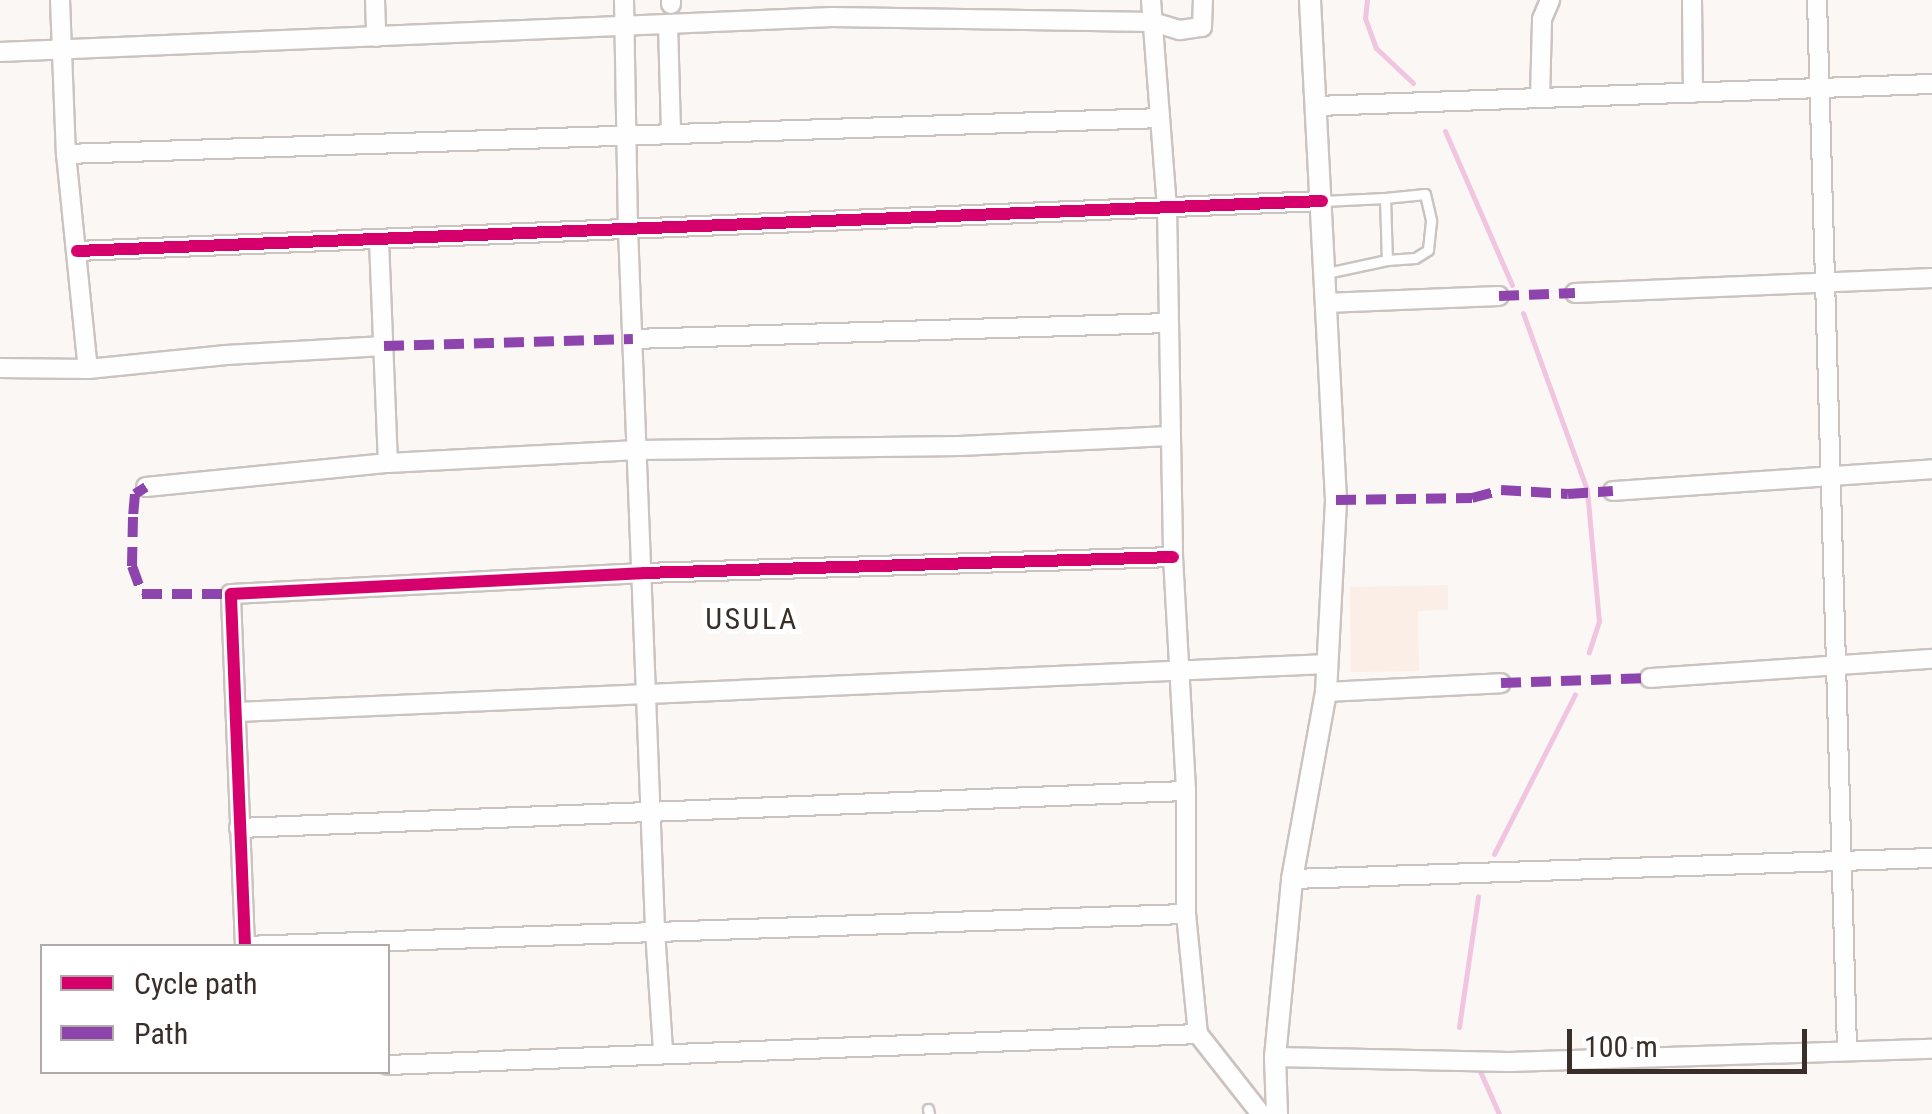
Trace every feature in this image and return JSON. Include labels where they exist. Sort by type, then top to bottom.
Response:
[{"type":"street","points":[[60,0],[66,154],[77,250],[83,359],[88,369]]},
{"type":"street","points":[[375,0],[376,37]]},
{"type":"street","points":[[624,0],[628,230],[644,573],[654,930],[664,1051]]},
{"type":"street","points":[[1151,0],[1167,206],[1173,558],[1182,674],[1186,914],[1198,1034],[1262,1114]]},
{"type":"street","points":[[0,52],[668,24],[832,9],[1153,22],[1180,30],[1202,27],[1203,0]]},
{"type":"street","points":[[1277,1114],[1275,1057],[1292,879],[1326,692],[1336,500],[1310,0]]},
{"type":"street","points":[[1540,98],[1542,19],[1550,0]]},
{"type":"street","points":[[1692,0],[1692,93]]},
{"type":"street","points":[[1817,0],[1847,1048]]},
{"type":"street","points":[[668,24],[671,131]]},
{"type":"street","points":[[1318,106],[1932,84]]},
{"type":"street","points":[[66,154],[294,149],[627,132],[1160,118]]},
{"type":"street","points":[[77,250],[1322,201]]},
{"type":"street","points":[[378,240],[388,464]]},
{"type":"street","points":[[1575,293],[1932,278]]},
{"type":"street","points":[[1325,303],[1499,296]]},
{"type":"street","points":[[633,339],[1168,323]]},
{"type":"street","points":[[0,368],[88,369],[226,355],[384,346]]},
{"type":"street","points":[[146,487],[388,464],[638,450],[960,446],[1170,436]]},
{"type":"street","points":[[1613,491],[1932,470]]},
{"type":"street","points":[[245,944],[231,594],[644,573],[1173,558]]},
{"type":"street","points":[[1650,678],[1836,662],[1932,659]]},
{"type":"street","points":[[236,712],[1182,674],[1328,664]]},
{"type":"street","points":[[1326,692],[1501,684]]},
{"type":"street","points":[[239,828],[1186,791]]},
{"type":"street","points":[[1292,879],[1932,858]]},
{"type":"street","points":[[296,944],[1186,914]]},
{"type":"street","points":[[390,1065],[664,1051],[1198,1034]]},
{"type":"street","points":[[1275,1057],[1509,1062],[1847,1048],[1932,1049]]},
{"type":"lane","points":[[1322,201],[1426,194],[1431,221],[1428,250],[1415,258],[1324,274]]},
{"type":"lane","points":[[1385,198],[1387,260]]},
{"type":"shaded area","points":[[1448,585],[1448,610],[1418,611],[1419,671],[1351,672],[1350,587]]},
{"type":"waterway","points":[[1367,0],[1365,18],[1376,48],[1413,83]]},
{"type":"waterway","points":[[1445,131],[1512,285]]},
{"type":"waterway","points":[[1523,313],[1587,490],[1599,621],[1589,652]]},
{"type":"waterway","points":[[1494,854],[1575,694]]},
{"type":"waterway","points":[[1459,1027],[1478,896]]},
{"type":"waterway","points":[[1479,1069],[1499,1114]]},
{"type":"marked path","points":[[1499,296],[1575,293]]},
{"type":"marked path","points":[[384,346],[633,339]]},
{"type":"marked path","points":[[146,487],[135,494],[133,517],[132,566],[142,594],[231,594]]},
{"type":"marked path","points":[[1336,500],[1472,498],[1501,490],[1568,494],[1613,491]]},
{"type":"marked path","points":[[1501,683],[1650,678]]},
{"type":"cycle path","points":[[77,251],[1322,201]]},
{"type":"cycle path","points":[[245,944],[231,594],[644,573],[1173,557]]},
{"type":"district","name":"USULA","points":[[752,619]]}]
